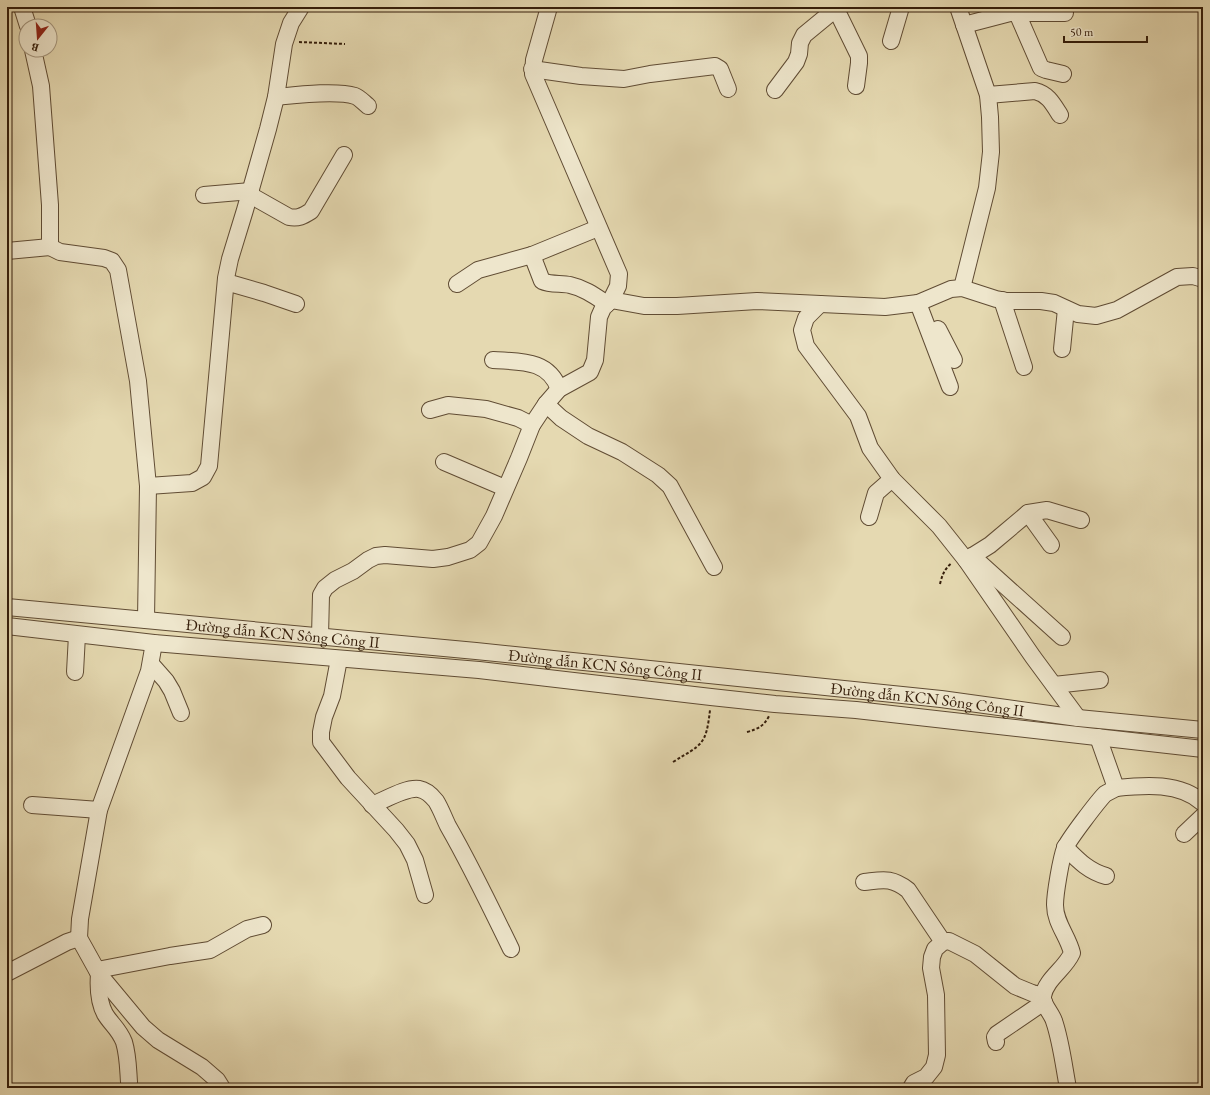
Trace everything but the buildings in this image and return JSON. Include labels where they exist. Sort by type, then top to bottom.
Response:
[{"type":"street","points":[[22,7],[25,18]]},
{"type":"street","points":[[148,486],[192,483],[203,478],[209,466],[226,282],[230,259],[276,98],[284,44],[291,23],[301,7]]},
{"type":"street","points":[[320,636],[321,595],[325,588],[335,580],[353,571],[368,560],[376,556],[385,555],[433,559],[448,557],[470,550],[479,543],[494,516],[505,488],[520,458],[532,425],[546,404],[559,389],[590,372],[595,360],[600,317],[603,308],[609,302],[618,286],[619,274],[533,74],[532,69],[549,7]]},
{"type":"street","points":[[891,41],[902,7]]},
{"type":"street","points":[[958,7],[988,95],[991,152],[987,188],[962,288]]},
{"type":"street","points":[[775,90],[796,62],[799,54],[800,43],[804,35],[837,8],[859,56],[856,86]]},
{"type":"street","points":[[964,25],[1017,12],[1065,13]]},
{"type":"street","points":[[1017,12],[1041,68],[1063,74]]},
{"type":"street","points":[[35,58],[41,86],[50,205],[50,247]]},
{"type":"street","points":[[532,69],[581,76],[624,79],[650,74],[715,66],[720,69],[728,89]]},
{"type":"street","points":[[988,95],[1035,91],[1048,97],[1060,114]]},
{"type":"street","points":[[276,98],[314,94],[345,95],[357,97],[368,106]]},
{"type":"street","points":[[204,195],[250,193],[289,217],[296,218],[304,216],[311,211],[344,156]]},
{"type":"street","points":[[457,284],[478,270],[532,255],[598,228]]},
{"type":"street","points":[[7,251],[50,247],[60,252],[104,258],[112,261],[118,270],[138,381],[148,486],[146,620]]},
{"type":"street","points":[[532,255],[542,281],[547,284],[570,285],[587,291],[609,302],[644,306],[677,306],[757,301],[885,307],[920,302],[951,289],[962,288],[1002,300],[1041,300],[1054,303],[1078,314],[1096,316],[1117,310],[1177,277],[1193,276],[1203,279]]},
{"type":"street","points":[[226,282],[296,304]]},
{"type":"street","points":[[1002,300],[1024,367]]},
{"type":"street","points":[[920,302],[954,360]]},
{"type":"street","points":[[920,302],[950,387]]},
{"type":"street","points":[[820,304],[806,318],[802,330],[806,346],[858,416],[870,448],[892,479],[939,526],[967,557],[1062,637]]},
{"type":"street","points":[[1062,349],[1066,309]]},
{"type":"street","points":[[493,360],[531,362],[552,375],[559,389]]},
{"type":"street","points":[[546,404],[561,418],[588,436],[622,452],[658,475],[670,486],[714,567]]},
{"type":"street","points":[[430,410],[448,405],[486,409],[518,418],[532,425]]},
{"type":"street","points":[[444,462],[505,488]]},
{"type":"street","points":[[869,517],[876,493],[892,479]]},
{"type":"street","points":[[967,557],[990,545],[1028,513],[1047,510],[1081,520]]},
{"type":"street","points":[[1028,513],[1050,544]]},
{"type":"street","points":[[967,557],[1033,657],[1078,718]]},
{"type":"street","name":"Đường dẫn KCN Sông Công II","points":[[7,607],[476,651],[941,699],[1078,718],[1203,730]]},
{"type":"street","name":"Đường dẫn KCN Sông Công II","points":[[7,626],[154,643],[479,670],[711,697],[856,710],[1203,749]]},
{"type":"street","points":[[75,672],[77,635]]},
{"type":"street","points":[[154,643],[151,664],[99,810],[80,919],[79,938],[98,972],[143,1027],[158,1040],[202,1067],[217,1080],[222,1088]]},
{"type":"street","points":[[339,659],[332,696],[324,717],[321,742],[348,778],[407,844],[415,860],[425,895]]},
{"type":"street","points":[[151,664],[172,690],[181,713]]},
{"type":"street","points":[[1054,685],[1100,680]]},
{"type":"street","points":[[939,720],[941,699]]},
{"type":"street","points":[[1098,737],[1116,788]]},
{"type":"street","points":[[996,1042],[996,1034],[1044,999],[1049,983],[1068,962],[1072,953],[1067,939],[1061,929],[1055,904],[1061,865],[1065,847],[1102,798],[1116,788],[1160,786],[1194,795],[1203,803]]},
{"type":"street","points":[[372,805],[402,792],[413,789],[419,789],[431,795],[468,860],[511,950]]},
{"type":"street","points":[[32,805],[99,810]]},
{"type":"street","points":[[1184,834],[1203,816]]},
{"type":"street","points":[[1065,847],[1085,867],[1106,876]]},
{"type":"street","points":[[864,882],[890,880],[900,884],[908,890],[943,942]]},
{"type":"street","points":[[98,972],[210,950],[247,929],[262,925]]},
{"type":"street","points":[[7,973],[67,942],[79,938]]},
{"type":"street","points":[[911,1088],[914,1083],[926,1078],[934,1067],[937,1055],[936,995],[931,968],[932,957],[935,949],[943,942],[949,941],[975,954],[1015,986],[1044,999],[1058,1031],[1068,1088]]},
{"type":"street","points":[[98,972],[98,984],[105,1014],[116,1028],[123,1041],[127,1054],[129,1082]]},
{"type":"path","points":[[284,44],[303,41],[345,44]]},
{"type":"path","points":[[940,584],[942,575],[948,566],[967,557]]},
{"type":"path","points":[[673,762],[697,748],[702,743],[706,735],[711,697]]},
{"type":"path","points":[[747,732],[759,729],[764,725],[776,704]]}]
